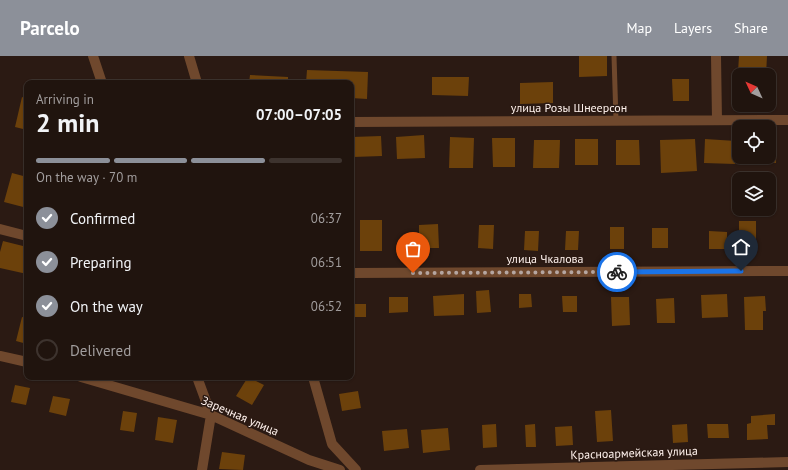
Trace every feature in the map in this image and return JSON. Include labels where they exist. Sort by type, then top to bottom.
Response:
[{"type":"street","points":[[93,56],[101,80]]},
{"type":"street","points":[[189,56],[197,80]]},
{"type":"street","points":[[716,56],[717,120]]},
{"type":"street","name":"улица Розы Шнеерсон","points":[[354,122],[788,120]]},
{"type":"street","points":[[0,229],[24,235]]},
{"type":"street","name":"улица Чкалова","points":[[354,273],[788,271]]},
{"type":"street","points":[[0,356],[24,361]]},
{"type":"street","name":"Заречная улица","points":[[91,380],[211,415],[309,460],[340,470]]},
{"type":"street","points":[[198,380],[211,415],[202,470]]},
{"type":"street","points":[[314,380],[332,444],[356,470]]},
{"type":"street","name":"Красноармейская улица","points":[[480,470],[636,468],[788,462]]},
{"type":"lane","points":[[614,56],[616,120]]},
{"type":"building","points":[[579,56],[607,56],[607,76],[579,77]]},
{"type":"building","points":[[739,56],[767,56],[766,68],[738,68]]},
{"type":"building","points":[[307,70],[368,72],[367,99],[354,98],[354,80],[306,80]]},
{"type":"building","points":[[250,75],[288,77],[288,80],[249,80]]},
{"type":"building","points":[[432,77],[469,77],[468,96],[432,95]]},
{"type":"building","points":[[672,79],[689,79],[689,101],[673,101]]},
{"type":"building","points":[[553,82],[553,103],[520,104],[520,83]]},
{"type":"building","points":[[22,97],[24,98],[24,129],[15,127]]},
{"type":"building","points":[[424,135],[425,158],[397,159],[396,137]]},
{"type":"building","points":[[381,136],[382,156],[354,157],[354,137]]},
{"type":"building","points":[[450,137],[474,138],[473,168],[449,168]]},
{"type":"building","points":[[492,138],[515,138],[515,167],[493,167]]},
{"type":"building","points":[[776,138],[777,138],[776,163]]},
{"type":"building","points":[[575,139],[598,139],[598,165],[575,165]]},
{"type":"building","points":[[695,139],[697,171],[661,173],[660,140]]},
{"type":"building","points":[[705,139],[732,141],[732,164],[704,163]]},
{"type":"building","points":[[534,140],[560,140],[559,168],[533,168]]},
{"type":"building","points":[[616,140],[639,140],[640,165],[616,165]]},
{"type":"building","points":[[12,173],[24,176],[24,207],[4,202]]},
{"type":"building","points":[[360,220],[382,220],[382,251],[360,251]]},
{"type":"building","points":[[739,221],[756,221],[756,251],[739,251]]},
{"type":"building","points":[[438,224],[439,248],[419,248],[419,225]]},
{"type":"building","points":[[479,225],[494,225],[493,249],[478,248]]},
{"type":"building","points":[[610,227],[624,227],[624,249],[610,249]]},
{"type":"building","points":[[652,228],[668,228],[668,248],[652,248]]},
{"type":"building","points":[[525,231],[539,231],[538,251],[524,250]]},
{"type":"building","points":[[566,231],[579,231],[578,250],[565,250]]},
{"type":"building","points":[[709,231],[727,232],[727,249],[709,249]]},
{"type":"building","points":[[3,241],[24,246],[24,273],[0,268],[0,252]]},
{"type":"building","points":[[489,290],[491,312],[477,313],[476,291]]},
{"type":"building","points":[[464,294],[464,315],[434,316],[433,296]]},
{"type":"building","points":[[519,294],[531,294],[532,307],[519,308]]},
{"type":"building","points":[[727,294],[728,317],[702,318],[701,295]]},
{"type":"building","points":[[562,296],[577,296],[577,312],[563,312]]},
{"type":"building","points":[[765,296],[766,311],[763,311],[763,330],[745,330],[744,297]]},
{"type":"building","points":[[389,297],[408,297],[408,312],[389,313]]},
{"type":"building","points":[[611,297],[629,297],[630,325],[612,326]]},
{"type":"building","points":[[674,298],[675,323],[657,323],[656,299]]},
{"type":"building","points":[[354,304],[366,304],[366,317],[354,317]]},
{"type":"building","points":[[22,317],[24,317],[24,343],[16,341]]},
{"type":"building","points":[[246,380],[254,380],[264,385],[252,405],[236,396]]},
{"type":"building","points":[[15,385],[30,388],[26,405],[11,402]]},
{"type":"building","points":[[358,391],[361,408],[342,411],[339,394]]},
{"type":"building","points":[[53,396],[70,399],[66,416],[49,412]]},
{"type":"building","points":[[611,410],[613,441],[597,442],[595,411]]},
{"type":"building","points":[[123,411],[137,413],[134,432],[120,430]]},
{"type":"building","points":[[775,414],[775,425],[767,425],[768,439],[747,440],[747,424],[751,423],[751,416]]},
{"type":"building","points":[[158,417],[177,420],[173,443],[155,440]]},
{"type":"building","points":[[496,424],[497,447],[483,448],[482,425]]},
{"type":"building","points":[[535,424],[536,447],[526,447],[525,425]]},
{"type":"building","points":[[687,424],[688,442],[673,443],[672,425]]},
{"type":"building","points":[[707,424],[728,424],[729,438],[708,438]]},
{"type":"building","points":[[572,426],[573,445],[556,446],[555,427]]},
{"type":"building","points":[[448,428],[450,450],[423,453],[421,430]]},
{"type":"building","points":[[407,429],[409,448],[384,451],[382,431]]},
{"type":"building","points":[[222,452],[245,455],[243,470],[219,469]]},
{"type":"way so far","points":[[413,273],[617,272]]},
{"type":"route","points":[[617,272],[741,271]]}]
